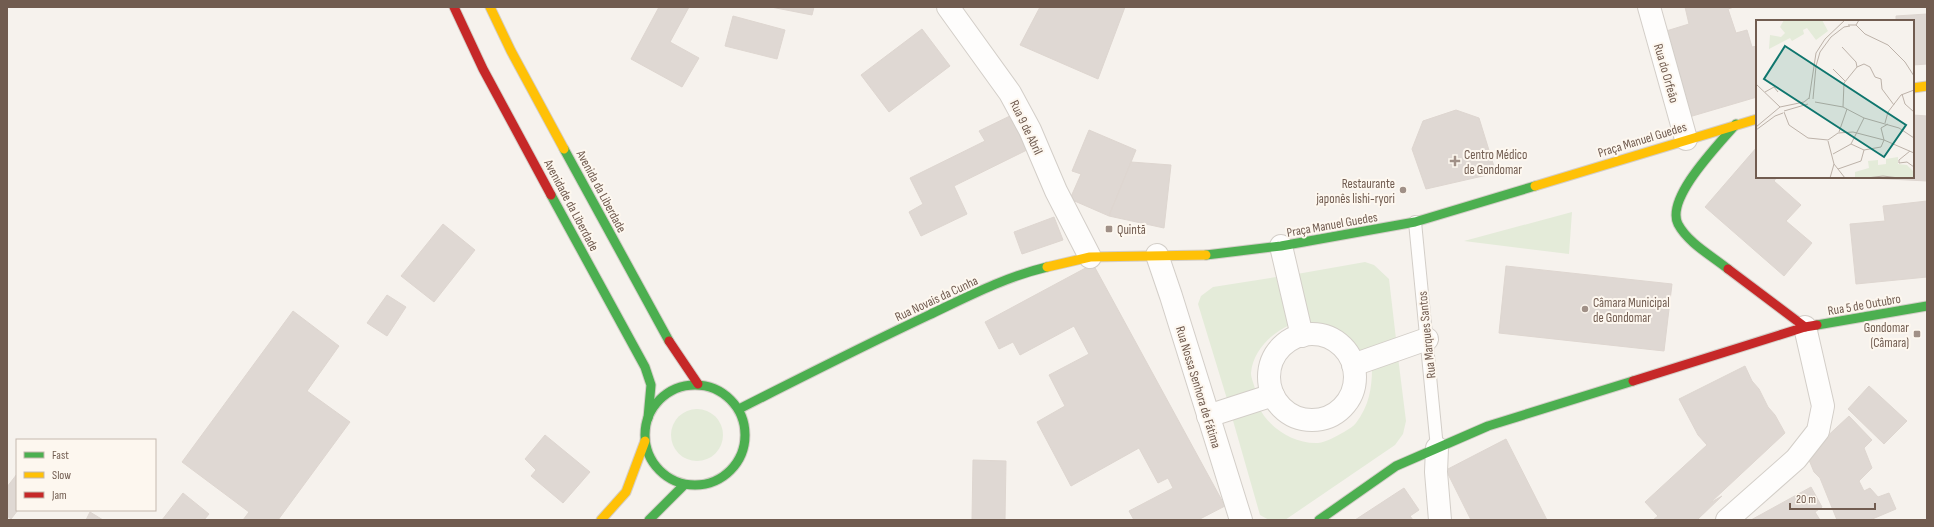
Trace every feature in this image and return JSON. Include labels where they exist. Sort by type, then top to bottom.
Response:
[{"type":"main road","name":"Avenidade da Liberdade","points":[[454,7],[483,69],[645,367],[651,385],[648,418]]},
{"type":"main road","name":"Avenida da Liberdade","points":[[490,7],[512,51],[664,334],[698,384]]},
{"type":"main road","points":[[1914,88],[1927,86]]},
{"type":"main road","name":"Praça Manuel Guedes","points":[[1156,255],[1213,255],[1281,246],[1415,222],[1736,124],[1756,119]]},
{"type":"main road","points":[[1736,124],[1683,190],[1677,204],[1676,219],[1688,238],[1805,327]]},
{"type":"main road","name":"Rua Novais da Cunha","points":[[739,409],[862,346],[988,287],[1030,271],[1090,257],[1156,255]]},
{"type":"main road","name":"Rua 5 de Outubro","points":[[1805,327],[1927,306]]},
{"type":"main road","points":[[1319,520],[1396,466],[1488,426],[1805,327]]},
{"type":"main road","points":[[698,384],[713,388],[728,397],[739,409],[745,427],[745,444],[739,460],[728,474],[714,482],[698,486],[684,485],[667,478],[655,467],[647,454],[644,429],[653,407],[664,396],[679,387],[698,384]]},
{"type":"main road","points":[[601,520],[626,492],[645,441]]},
{"type":"main road","points":[[649,520],[684,485]]},
{"type":"street","name":"Rua 9 de Abril","points":[[948,7],[1010,93],[1030,130],[1056,191],[1090,257]]},
{"type":"street","name":"Rua do Orfeão","points":[[1649,7],[1686,140]]},
{"type":"street","points":[[1281,246],[1302,336]]},
{"type":"street","name":"Rua Nossa Senhora de Fátima","points":[[1156,255],[1241,520]]},
{"type":"street","points":[[1727,520],[1796,460],[1818,431],[1823,406],[1805,327]]},
{"type":"street","points":[[1317,335],[1331,339],[1342,347],[1351,359],[1353,365],[1355,373],[1354,387],[1348,400],[1339,410],[1327,418],[1314,420],[1300,419],[1287,413],[1277,404],[1268,377],[1271,363],[1278,350],[1289,341],[1302,336],[1317,335]]},
{"type":"street","points":[[1353,365],[1427,339]]},
{"type":"street","points":[[1208,416],[1273,395]]},
{"type":"street","points":[[1437,448],[1436,472],[1440,520]]},
{"type":"lane","name":"Rua Marques Santos","points":[[1415,222],[1437,448]]},
{"type":"green space","points":[[1572,212],[1569,254],[1464,241]]},
{"type":"green space","points":[[1365,262],[1374,265],[1389,279],[1396,339],[1361,351],[1338,329],[1307,322],[1297,274]]},
{"type":"green space","points":[[1276,277],[1290,325],[1283,328],[1270,338],[1255,357],[1252,365],[1251,377],[1255,389],[1227,399],[1198,304],[1201,296],[1213,287]]},
{"type":"green space","points":[[1398,357],[1406,421],[1403,434],[1395,445],[1285,520],[1269,520],[1260,515],[1232,417],[1258,406],[1268,421],[1275,428],[1291,438],[1309,443],[1324,441],[1352,427],[1360,417],[1369,397],[1372,368]]},
{"type":"green space","points":[[692,409],[702,409],[716,416],[723,430],[723,440],[716,454],[702,461],[692,461],[682,457],[675,450],[671,440],[671,430],[675,420],[682,413]]},
{"type":"building","points":[[659,7],[689,7],[670,42],[699,58],[682,87],[631,59]]},
{"type":"building","points":[[771,7],[814,7],[812,15]]},
{"type":"building","points":[[1040,7],[1125,7],[1098,79],[1020,45]]},
{"type":"building","points":[[1685,7],[1734,7],[1728,9],[1736,33],[1747,30],[1752,47],[1756,46],[1756,97],[1689,117],[1663,32],[1689,24]]},
{"type":"building","points":[[1927,14],[1927,64],[1914,65],[1914,20],[1896,20],[1896,16]]},
{"type":"building","points":[[733,16],[785,30],[777,59],[725,46]]},
{"type":"building","points":[[922,29],[950,66],[889,112],[861,75]]},
{"type":"building","name":"Centro Médico de Gondomar","points":[[1456,110],[1479,118],[1496,173],[1426,189],[1412,149],[1423,121]]},
{"type":"building","points":[[1016,113],[1033,147],[954,186],[967,214],[921,236],[909,212],[923,204],[910,178],[985,141],[979,131]]},
{"type":"building","points":[[1914,115],[1927,116],[1927,181],[1870,178],[1914,178]]},
{"type":"building","points":[[1089,130],[1136,150],[1109,216],[1070,199],[1081,174],[1072,171]]},
{"type":"building","points":[[1756,148],[1756,178],[1776,178],[1774,181],[1801,205],[1786,221],[1812,243],[1784,276],[1705,207]]},
{"type":"building","points":[[1131,162],[1171,165],[1164,228],[1109,216]]},
{"type":"building","points":[[1927,201],[1927,277],[1856,284],[1850,224],[1885,221],[1883,206]]},
{"type":"building","points":[[1054,217],[1063,240],[1022,254],[1014,232]]},
{"type":"building","points":[[443,224],[475,250],[434,302],[401,276]]},
{"type":"building","points":[[1093,264],[1225,506],[1198,520],[1134,520],[1129,511],[1173,488],[1168,478],[1158,483],[1139,448],[1071,486],[1037,422],[1065,406],[1049,375],[1089,354],[1074,326],[1020,355],[1013,342],[999,349],[985,322]]},
{"type":"building","name":"Câmara Municipal de Gondomar","points":[[1506,266],[1672,284],[1664,351],[1499,333]]},
{"type":"building","points":[[387,295],[406,307],[387,336],[367,323]]},
{"type":"building","points":[[293,311],[339,346],[307,391],[350,422],[278,520],[243,520],[249,512],[182,462]]},
{"type":"building","points":[[1745,366],[1752,381],[1759,389],[1768,407],[1775,415],[1785,433],[1710,503],[1722,496],[1697,520],[1653,520],[1658,516],[1645,502],[1707,445],[1698,435],[1679,399]]},
{"type":"building","points":[[1869,386],[1907,421],[1884,444],[1848,409]]},
{"type":"building","points":[[1849,416],[1872,440],[1864,448],[1872,468],[1859,481],[1864,491],[1870,488],[1878,497],[1889,493],[1896,509],[1870,520],[1837,520],[1820,478],[1814,472],[1807,455]]},
{"type":"building","points":[[545,435],[590,472],[563,503],[531,476],[536,470],[525,459]]},
{"type":"building","points":[[1506,439],[1547,520],[1471,520],[1446,470]]},
{"type":"building","points":[[973,460],[1006,461],[1005,520],[972,520]]},
{"type":"building","points":[[16,475],[16,511],[17,511],[11,519],[7,516],[7,487]]},
{"type":"building","points":[[1811,487],[1822,507],[1815,512],[1820,520],[1751,520]]},
{"type":"building","points":[[1404,488],[1419,510],[1410,516],[1413,520],[1355,520]]},
{"type":"building","points":[[183,493],[209,514],[204,520],[162,520]]},
{"type":"building","points":[[90,512],[103,520],[86,520]]},
{"type":"traffic: fast","points":[[1728,269],[1701,249],[1682,231],[1678,224],[1676,213],[1679,200],[1696,171],[1736,124]]},
{"type":"traffic: fast","points":[[564,149],[669,341]]},
{"type":"traffic: fast","points":[[1206,255],[1281,246],[1415,222],[1535,186]]},
{"type":"traffic: fast","points":[[551,195],[645,367],[651,385],[648,418]]},
{"type":"traffic: fast","points":[[739,409],[857,349],[972,295],[1016,276],[1047,267]]},
{"type":"traffic: fast","points":[[1817,325],[1927,306]]},
{"type":"traffic: fast","points":[[1319,520],[1396,466],[1488,426],[1633,381]]},
{"type":"traffic: fast","points":[[695,385],[714,388],[731,399],[742,416],[745,435],[742,454],[731,471],[714,482],[695,485],[676,482],[659,471],[648,454],[645,435],[648,416],[659,399],[676,388],[695,385]]},
{"type":"traffic: fast","points":[[649,520],[684,485]]},
{"type":"traffic: slow","points":[[490,7],[511,51],[564,149]]},
{"type":"traffic: slow","points":[[1914,88],[1927,86]]},
{"type":"traffic: slow","points":[[1535,186],[1756,119]]},
{"type":"traffic: slow","points":[[1047,267],[1090,257],[1206,255]]},
{"type":"traffic: slow","points":[[601,520],[626,492],[645,441]]},
{"type":"traffic: jam","points":[[454,7],[483,69],[551,195]]},
{"type":"traffic: jam","points":[[1728,269],[1805,327]]},
{"type":"traffic: jam","points":[[1633,381],[1805,327],[1817,325]]},
{"type":"traffic: jam","points":[[669,341],[698,384]]},
{"type":"place","name":"Centro Médico de Gondomar","points":[[1455,161]]},
{"type":"place","name":"Restaurante japonês lishi-ryori","points":[[1403,190]]},
{"type":"place","name":"Quintã","points":[[1109,229]]},
{"type":"place","name":"Câmara Municipal de Gondomar","points":[[1585,309]]},
{"type":"place","name":"Gondomar (Câmara)","points":[[1917,334]]}]
